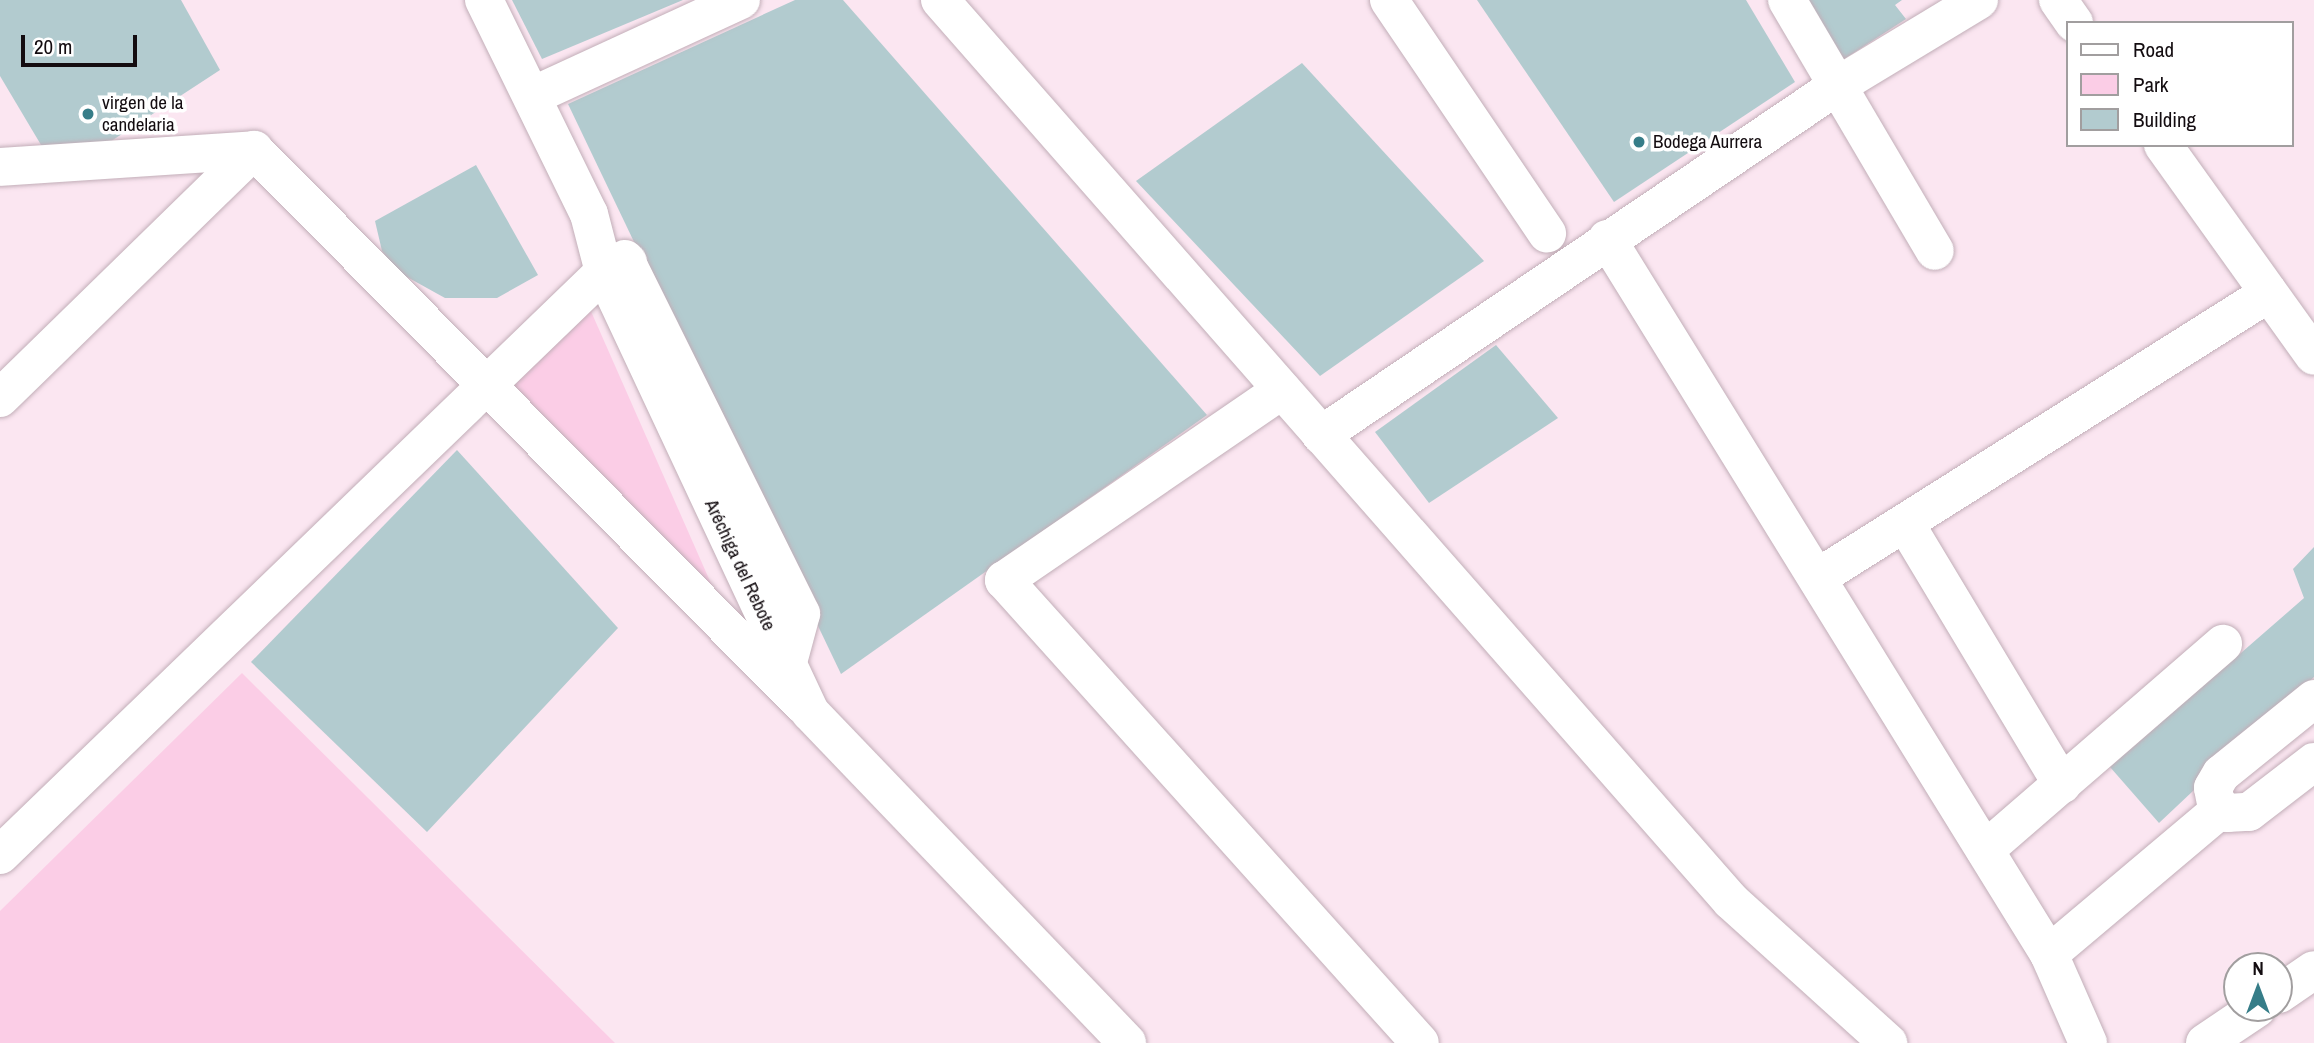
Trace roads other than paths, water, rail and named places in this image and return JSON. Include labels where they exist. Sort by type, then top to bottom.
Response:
[{"type":"street","points":[[484,0],[616,267],[801,614],[787,666],[810,712]]},
{"type":"street","points":[[532,96],[741,0]]},
{"type":"street","points":[[940,0],[1731,901],[1888,1043]]},
{"type":"street","points":[[1389,0],[1548,233]]},
{"type":"street","points":[[1787,0],[1935,251]]},
{"type":"street","points":[[1321,435],[1606,239],[1837,86],[1979,0]]},
{"type":"street","points":[[2058,0],[2073,21]]},
{"type":"street","points":[[2164,147],[2314,356]]},
{"type":"street","points":[[0,167],[254,150],[810,712],[1127,1043]]},
{"type":"street","points":[[0,398],[254,150]]},
{"type":"street","points":[[1606,239],[2049,954],[2088,1043]]},
{"type":"street","points":[[0,855],[487,385],[616,267]]},
{"type":"street","points":[[1817,578],[2269,293]]},
{"type":"street","points":[[1282,390],[1003,580],[1420,1043]]},
{"type":"street","points":[[1905,523],[2062,784]]},
{"type":"street","points":[[1985,850],[2223,644]]},
{"type":"street","points":[[2314,699],[2221,774],[2213,795],[2221,809],[2234,815],[2249,812],[2314,762]]},
{"type":"street","points":[[2049,954],[2221,809]]},
{"type":"street","points":[[2293,984],[2314,970]]},
{"type":"street","points":[[2205,1043],[2237,1022]]},
{"type":"place","name":"virgen de la candelaria","points":[[88,114]]},
{"type":"place","name":"Bodega Aurrera","points":[[1639,142]]}]
